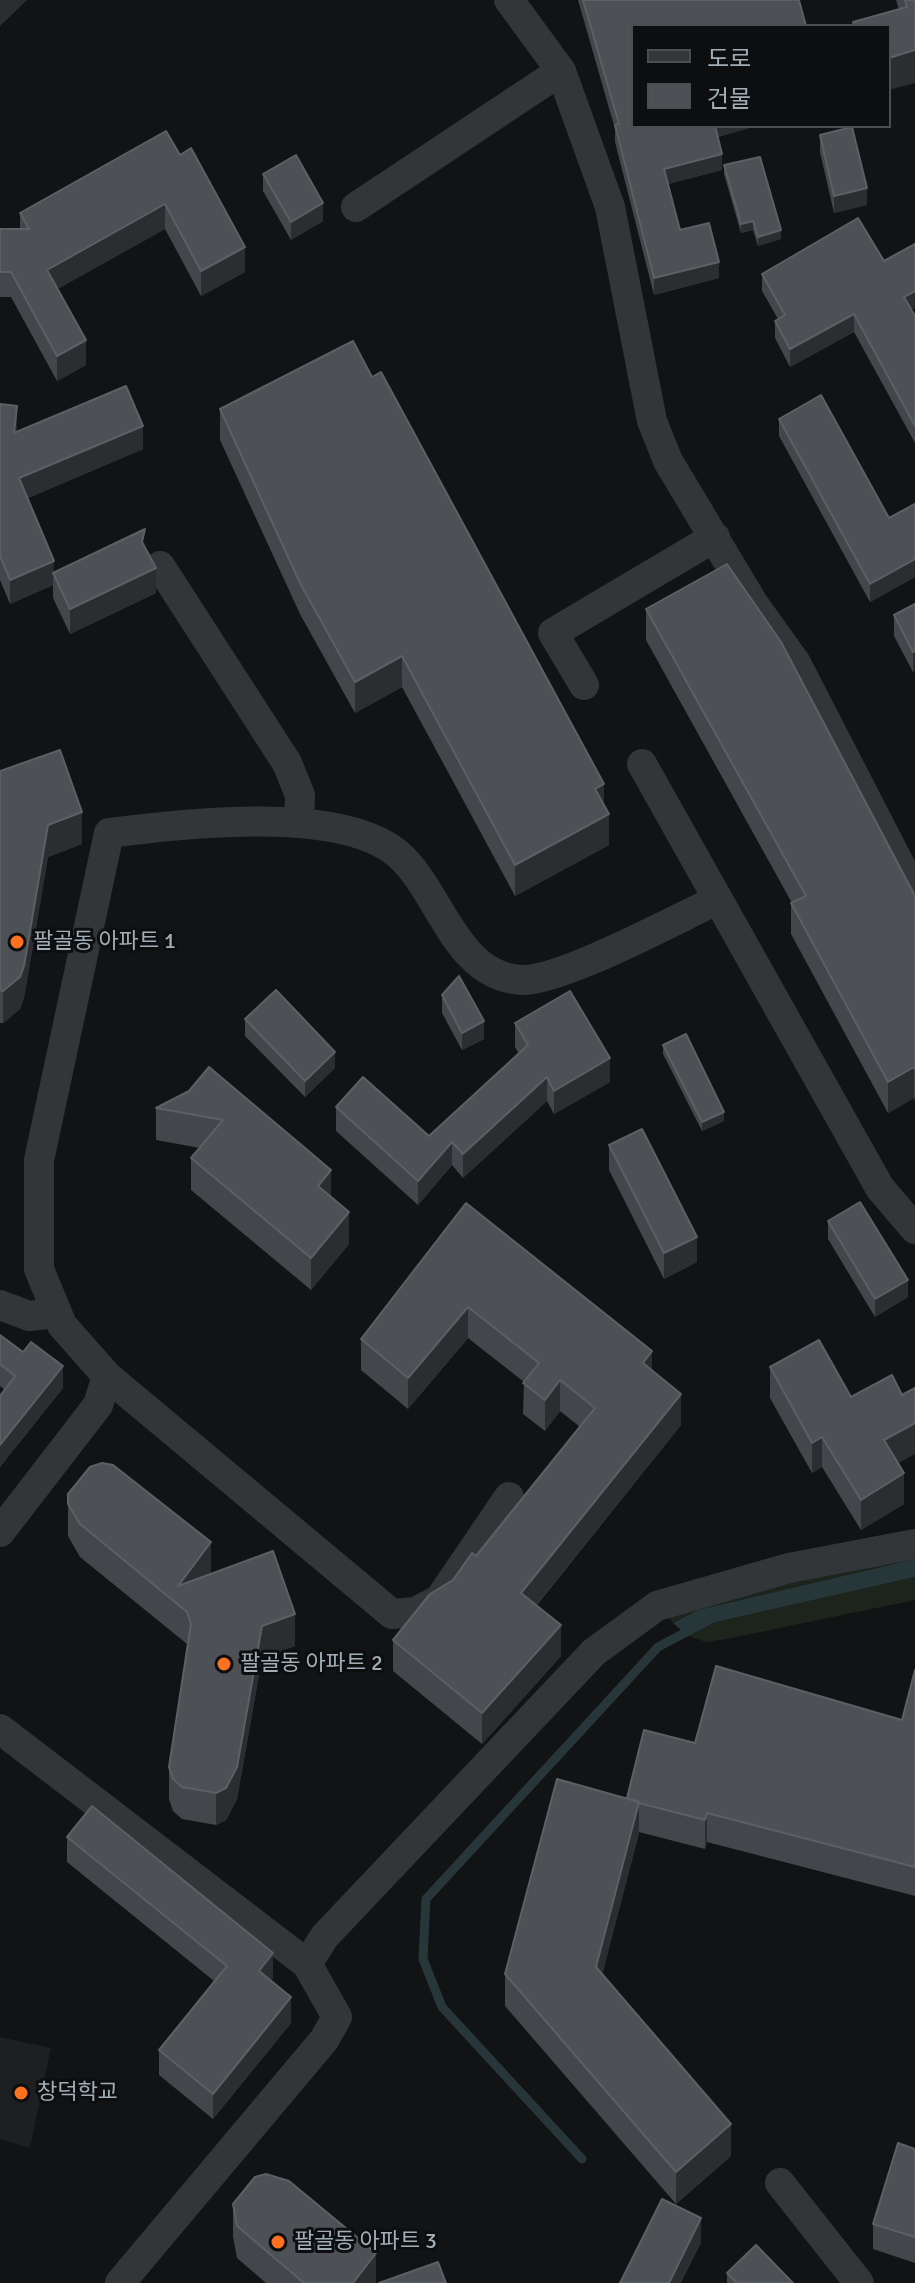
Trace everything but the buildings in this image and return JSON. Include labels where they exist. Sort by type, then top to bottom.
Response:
[{"type":"street","points":[[509,0],[561,71],[610,207],[652,421],[668,461],[753,603],[796,663],[915,894]]},
{"type":"street","points":[[356,207],[561,71]]},
{"type":"street","points":[[584,685],[553,633],[715,537]]},
{"type":"street","points":[[160,566],[287,763],[300,795],[299,823]]},
{"type":"street","points":[[642,764],[880,1188],[915,1229]]},
{"type":"street","points":[[509,1497],[439,1600],[415,1612],[392,1614],[107,1376],[62,1325],[39,1269],[39,1160],[109,833],[195,822],[299,823],[356,832],[398,854],[423,885],[450,933],[495,975],[523,980],[559,973],[717,900]]},
{"type":"street","points":[[0,1305],[29,1316],[57,1313]]},
{"type":"street","points":[[0,1532],[98,1405],[107,1376]]},
{"type":"street","points":[[307,1964],[325,1936],[594,1652],[657,1606],[789,1568],[915,1544]]},
{"type":"street","points":[[0,1729],[307,1964],[337,2017],[324,2040],[120,2283]]},
{"type":"street","points":[[780,2183],[859,2283]]},
{"type":"shaded area","points":[[915,1559],[698,1610],[673,1623],[664,1613],[689,1600]]},
{"type":"shaded area","points":[[915,1559],[915,1577],[716,1622],[688,1636],[673,1623],[698,1610]]},
{"type":"shaded area","points":[[915,1577],[915,1600],[727,1639],[706,1642],[688,1636],[716,1622]]},
{"type":"shaded area","name":"창덕학교","points":[[0,2037],[51,2048],[30,2148],[0,2139]]},
{"type":"waterway","points":[[582,2159],[442,2007],[423,1959],[426,1899],[658,1647],[692,1629]]},
{"type":"place","name":"팔골동 아파트 1","points":[[17,942]]},
{"type":"place","name":"팔골동 아파트 2","points":[[224,1664]]},
{"type":"place","name":"창덕학교","points":[[21,2093]]},
{"type":"place","name":"팔골동 아파트 3","points":[[278,2242]]}]
